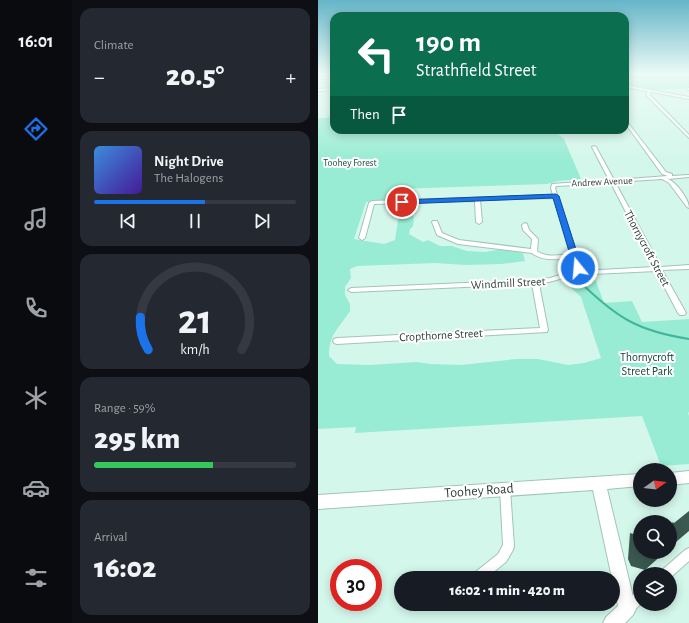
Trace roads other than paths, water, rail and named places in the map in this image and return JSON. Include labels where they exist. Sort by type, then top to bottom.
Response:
[{"type":"street","points":[[656,103],[689,137]]},
{"type":"street","points":[[629,126],[663,176],[672,178],[689,176]]},
{"type":"street","name":"Thornycroft Street","points":[[594,147],[682,313]]},
{"type":"street","name":"Andrew Avenue","points":[[556,196],[553,188],[554,185],[650,179],[663,176]]},
{"type":"street","points":[[672,178],[689,206]]},
{"type":"street","points":[[362,238],[372,203],[556,196],[580,273]]},
{"type":"street","points":[[477,199],[479,222]]},
{"type":"street","points":[[436,222],[439,234],[458,242],[534,251],[536,254],[543,256],[574,256]]},
{"type":"street","points":[[525,225],[526,230],[535,239],[534,251]]},
{"type":"street","name":"Windmill Street","points":[[350,290],[545,282],[572,273],[689,267]]},
{"type":"street","name":"Cropthorne Street","points":[[337,341],[544,330],[535,282]]},
{"type":"street","points":[[677,478],[689,477]]},
{"type":"street","name":"Toohey Road","points":[[318,502],[633,480]]},
{"type":"street","points":[[598,482],[627,609]]},
{"type":"street","points":[[486,571],[502,558],[509,546],[505,489]]},
{"type":"street","points":[[674,567],[689,554]]},
{"type":"street","points":[[612,623],[633,604]]},
{"type":"waterway","points":[[580,282],[605,305],[629,321],[656,332],[689,339]]},
{"type":"park label","name":"Toohey Forest","points":[[350,163]]},
{"type":"park label","name":"Thornycroft Street Park","points":[[647,364]]}]
